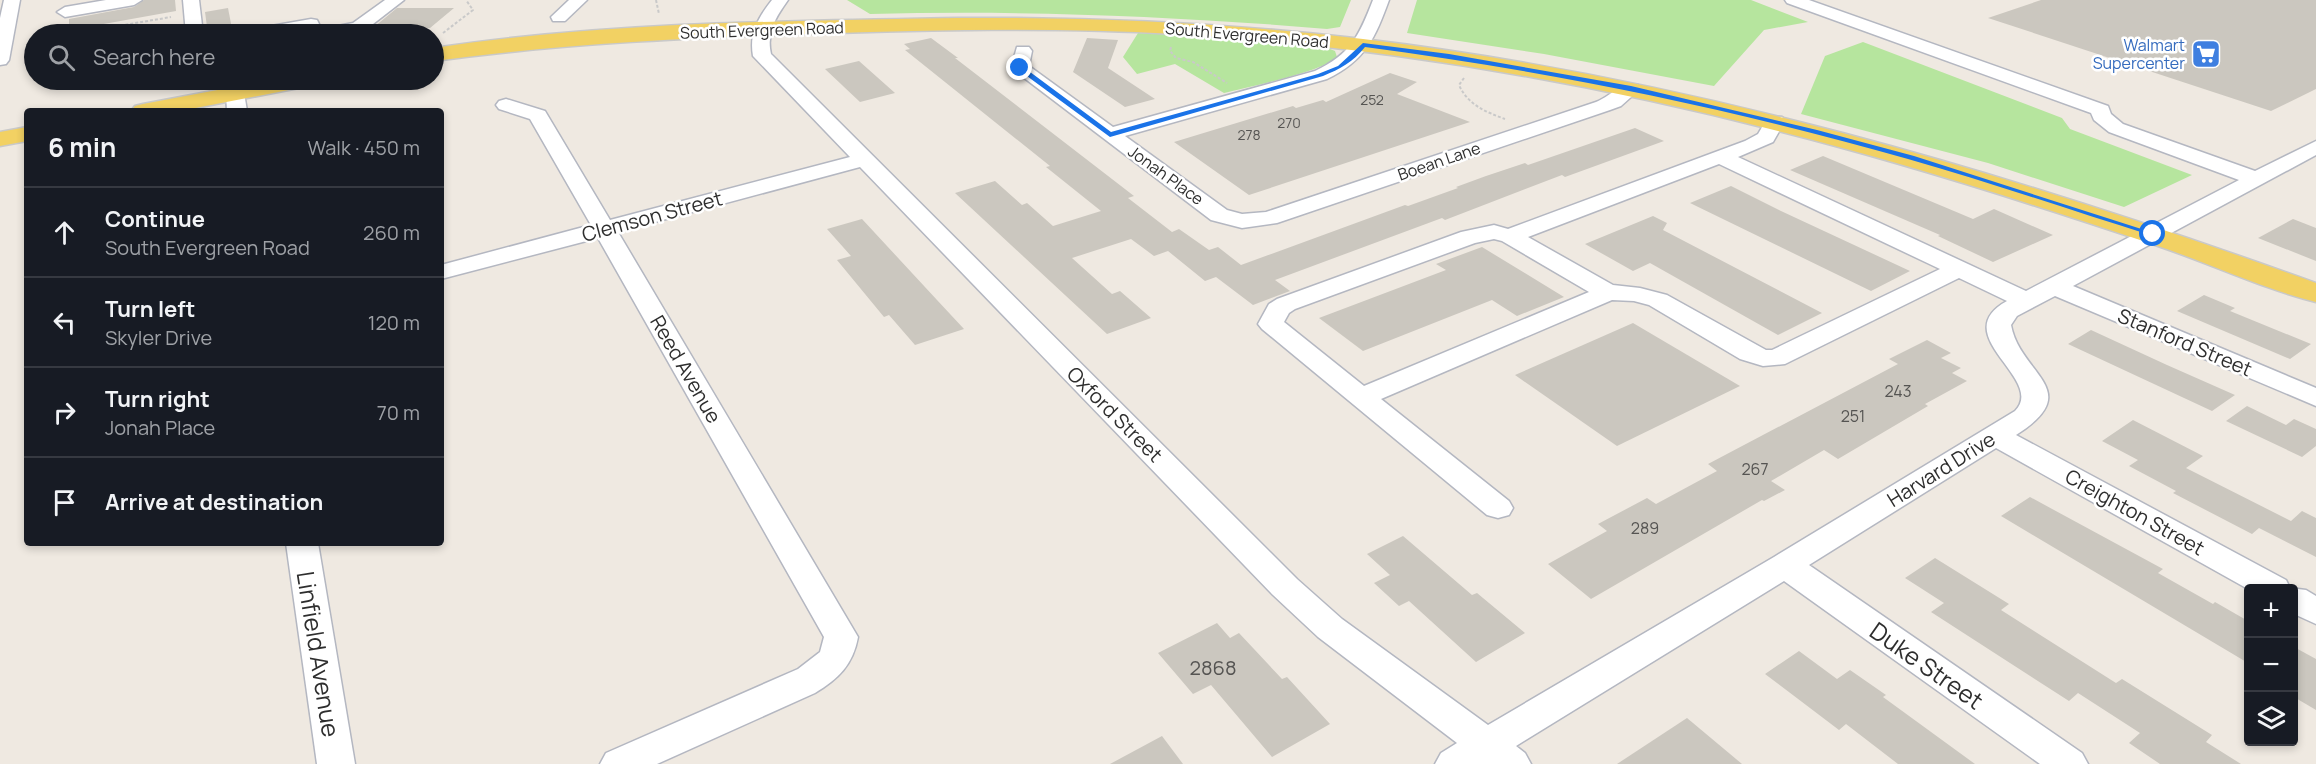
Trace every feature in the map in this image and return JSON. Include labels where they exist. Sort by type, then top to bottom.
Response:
[{"type":"main road","name":"South Evergreen Road","points":[[444,53],[561,39],[762,29],[995,22],[1188,29],[1363,45],[1482,62],[1631,88],[1775,122],[1912,158],[2153,234],[2316,293]]},
{"type":"main road","points":[[174,108],[236,102],[273,90]]},
{"type":"main road","points":[[0,139],[24,135]]},
{"type":"street","points":[[0,60],[4,20],[12,0]]},
{"type":"street","points":[[65,12],[134,0]]},
{"type":"street","points":[[362,24],[396,0]]},
{"type":"street","points":[[559,17],[579,0]]},
{"type":"street","points":[[762,29],[765,19],[780,0]]},
{"type":"street","points":[[1110,134],[1321,75],[1340,67],[1355,56],[1363,45],[1381,0]]},
{"type":"street","points":[[1793,0],[2100,110],[2101,116],[2116,128],[2257,179]]},
{"type":"street","points":[[192,7],[194,24]]},
{"type":"street","name":"Oxford Street","points":[[762,29],[758,45],[762,56],[1285,587],[1329,628],[1512,764]]},
{"type":"street","name":"Jonah Place","points":[[1023,51],[1020,68],[1219,215],[1242,221]]},
{"type":"street","name":"Boean Lane","points":[[1242,221],[1269,218],[1614,102],[1631,88]]},
{"type":"street","name":"Reed Avenue","points":[[506,105],[538,115],[841,637],[838,654],[826,669],[802,683],[619,764]]},
{"type":"street","points":[[1510,236],[1766,138],[1775,122]]},
{"type":"street","name":"Harvard Drive","points":[[1454,764],[1785,565],[2025,417],[2034,407],[2035,394],[2006,348],[1998,325],[2002,317],[2027,301],[2316,147]]},
{"type":"street","points":[[1720,157],[2027,301]]},
{"type":"street","name":"Clemson Street","points":[[444,271],[864,160]]},
{"type":"street","points":[[1498,508],[1271,324],[1278,309],[1286,304],[1469,237],[1494,232],[1510,236],[1608,293]]},
{"type":"street","points":[[1361,397],[1608,293],[1625,292],[1652,298],[1749,353],[1763,358],[1776,358],[1959,269]]},
{"type":"street","name":"Stanford Street","points":[[2054,287],[2316,398]]},
{"type":"street","name":"Creighton Street","points":[[1996,436],[2267,584]]},
{"type":"street","name":"Linfield Avenue","points":[[302,546],[336,764]]},
{"type":"street","name":"Duke Street","points":[[1785,565],[2069,764]]},
{"type":"street","points":[[2298,601],[2316,612]]},
{"type":"path","points":[[444,32],[473,10],[466,0]]},
{"type":"path","points":[[118,24],[192,7]]},
{"type":"path","points":[[1188,29],[1170,48],[1172,55],[1193,62],[1248,95]]},
{"type":"path","points":[[1482,62],[1459,85],[1462,94],[1484,110],[1531,130]]},
{"type":"green space","points":[[847,0],[1351,0],[1340,27],[1327,29],[1099,15],[870,14]]},
{"type":"green space","points":[[1417,0],[1751,0],[1808,22],[1764,30],[1714,86],[1544,54],[1407,33]]},
{"type":"green space","points":[[1138,33],[1223,37],[1325,47],[1335,51],[1337,57],[1301,74],[1224,93],[1175,64],[1137,74],[1123,57]]},
{"type":"green space","points":[[1863,42],[2062,118],[2070,129],[2192,175],[2124,207],[1988,163],[1801,114],[1825,56]]},
{"type":"building","points":[[144,0],[175,0],[176,11],[104,24],[69,24],[69,19],[134,7]]},
{"type":"building","name":"Walmart Supercenter","points":[[2041,0],[2316,0],[2316,89],[2271,111],[1988,18]]},
{"type":"building","points":[[228,8],[231,24],[207,24],[205,12]]},
{"type":"building","points":[[397,8],[454,8],[435,24],[378,24]]},
{"type":"building","points":[[931,38],[1134,196],[1128,198],[1172,232],[1179,229],[1209,250],[1218,247],[1241,265],[1486,176],[1525,163],[1528,165],[1635,128],[1664,141],[1565,177],[1562,175],[1445,220],[1442,218],[1275,280],[1290,291],[1253,305],[1216,277],[1205,281],[1168,251],[1154,256],[1131,239],[1072,258],[1112,294],[1120,291],[1151,318],[1107,334],[955,193],[995,181],[1022,205],[1027,203],[1053,226],[1101,211],[1046,167],[1050,166],[905,50],[910,49],[904,44]]},
{"type":"building","points":[[1087,38],[1118,40],[1108,68],[1155,99],[1125,107],[1073,72]]},
{"type":"building","points":[[859,61],[895,93],[860,102],[825,69]]},
{"type":"building","points":[[1390,73],[1417,82],[1397,94],[1470,122],[1249,195],[1174,142],[1293,106],[1296,108],[1323,100],[1326,102]]},
{"type":"building","points":[[1823,156],[1973,219],[1994,209],[2053,235],[1993,262],[1938,236],[1940,235],[1790,170]]},
{"type":"building","points":[[1731,186],[1910,271],[1871,291],[1690,203]]},
{"type":"building","points":[[1653,216],[1667,223],[1663,230],[1822,313],[1778,335],[1650,263],[1633,271],[1585,244]]},
{"type":"building","points":[[862,219],[964,329],[915,345],[889,315],[884,317],[837,260],[851,256],[827,229]]},
{"type":"building","points":[[2293,219],[2316,228],[2316,261],[2258,238]]},
{"type":"building","points":[[1482,247],[1564,297],[1517,316],[1492,300],[1363,351],[1319,318],[1446,270],[1436,264]]},
{"type":"building","points":[[2204,295],[2235,308],[2230,311],[2311,344],[2290,359],[2177,311]]},
{"type":"building","points":[[1633,323],[1740,386],[1617,446],[1515,375]]},
{"type":"building","points":[[2091,330],[2235,395],[2212,411],[2068,344]]},
{"type":"building","points":[[1927,340],[1951,353],[1941,358],[1961,368],[1952,373],[1967,381],[1925,404],[1928,406],[1838,459],[1824,450],[1771,481],[1785,490],[1762,500],[1591,599],[1548,564],[1607,531],[1598,524],[1647,498],[1656,504],[1717,471],[1708,464],[1898,364],[1889,359]]},
{"type":"building","points":[[2247,406],[2286,425],[2294,419],[2316,429],[2316,446],[2302,457],[2226,421]]},
{"type":"building","points":[[2133,420],[2203,456],[2186,468],[2291,521],[2302,511],[2316,518],[2316,557],[2259,528],[2252,534],[2173,493],[2176,491],[2129,466],[2138,460],[2102,441]]},
{"type":"building","points":[[2030,497],[2163,569],[2158,573],[2244,619],[2244,661],[2001,516]]},
{"type":"building","points":[[1403,536],[1472,595],[1477,593],[1525,633],[1476,662],[1409,601],[1399,606],[1374,583],[1390,575],[1367,554]]},
{"type":"building","points":[[1935,558],[2009,604],[2001,610],[2116,683],[2122,679],[2212,735],[2206,742],[2241,764],[2160,764],[2129,743],[2140,733],[2078,693],[2069,701],[1931,612],[1944,603],[1905,578]]},
{"type":"building","points":[[1217,623],[1230,638],[1239,633],[1282,679],[1287,677],[1330,724],[1272,757],[1211,685],[1193,694],[1158,653]]},
{"type":"building","points":[[2298,649],[2316,659],[2316,710],[2298,699]]},
{"type":"building","points":[[1799,651],[1837,679],[1850,670],[1975,764],[1898,764],[1846,724],[1839,730],[1765,674]]},
{"type":"building","points":[[1687,718],[1742,764],[1617,764]]},
{"type":"building","points":[[1162,736],[1183,764],[1110,764]]},
{"type":"place","name":"Walmart Supercenter","points":[[2206,54]]},
{"type":"route","points":[[1020,68],[1110,134],[1321,75],[1340,67],[1355,56],[1363,45],[1449,56],[1631,88],[1817,132],[1912,158],[2153,234]]}]
